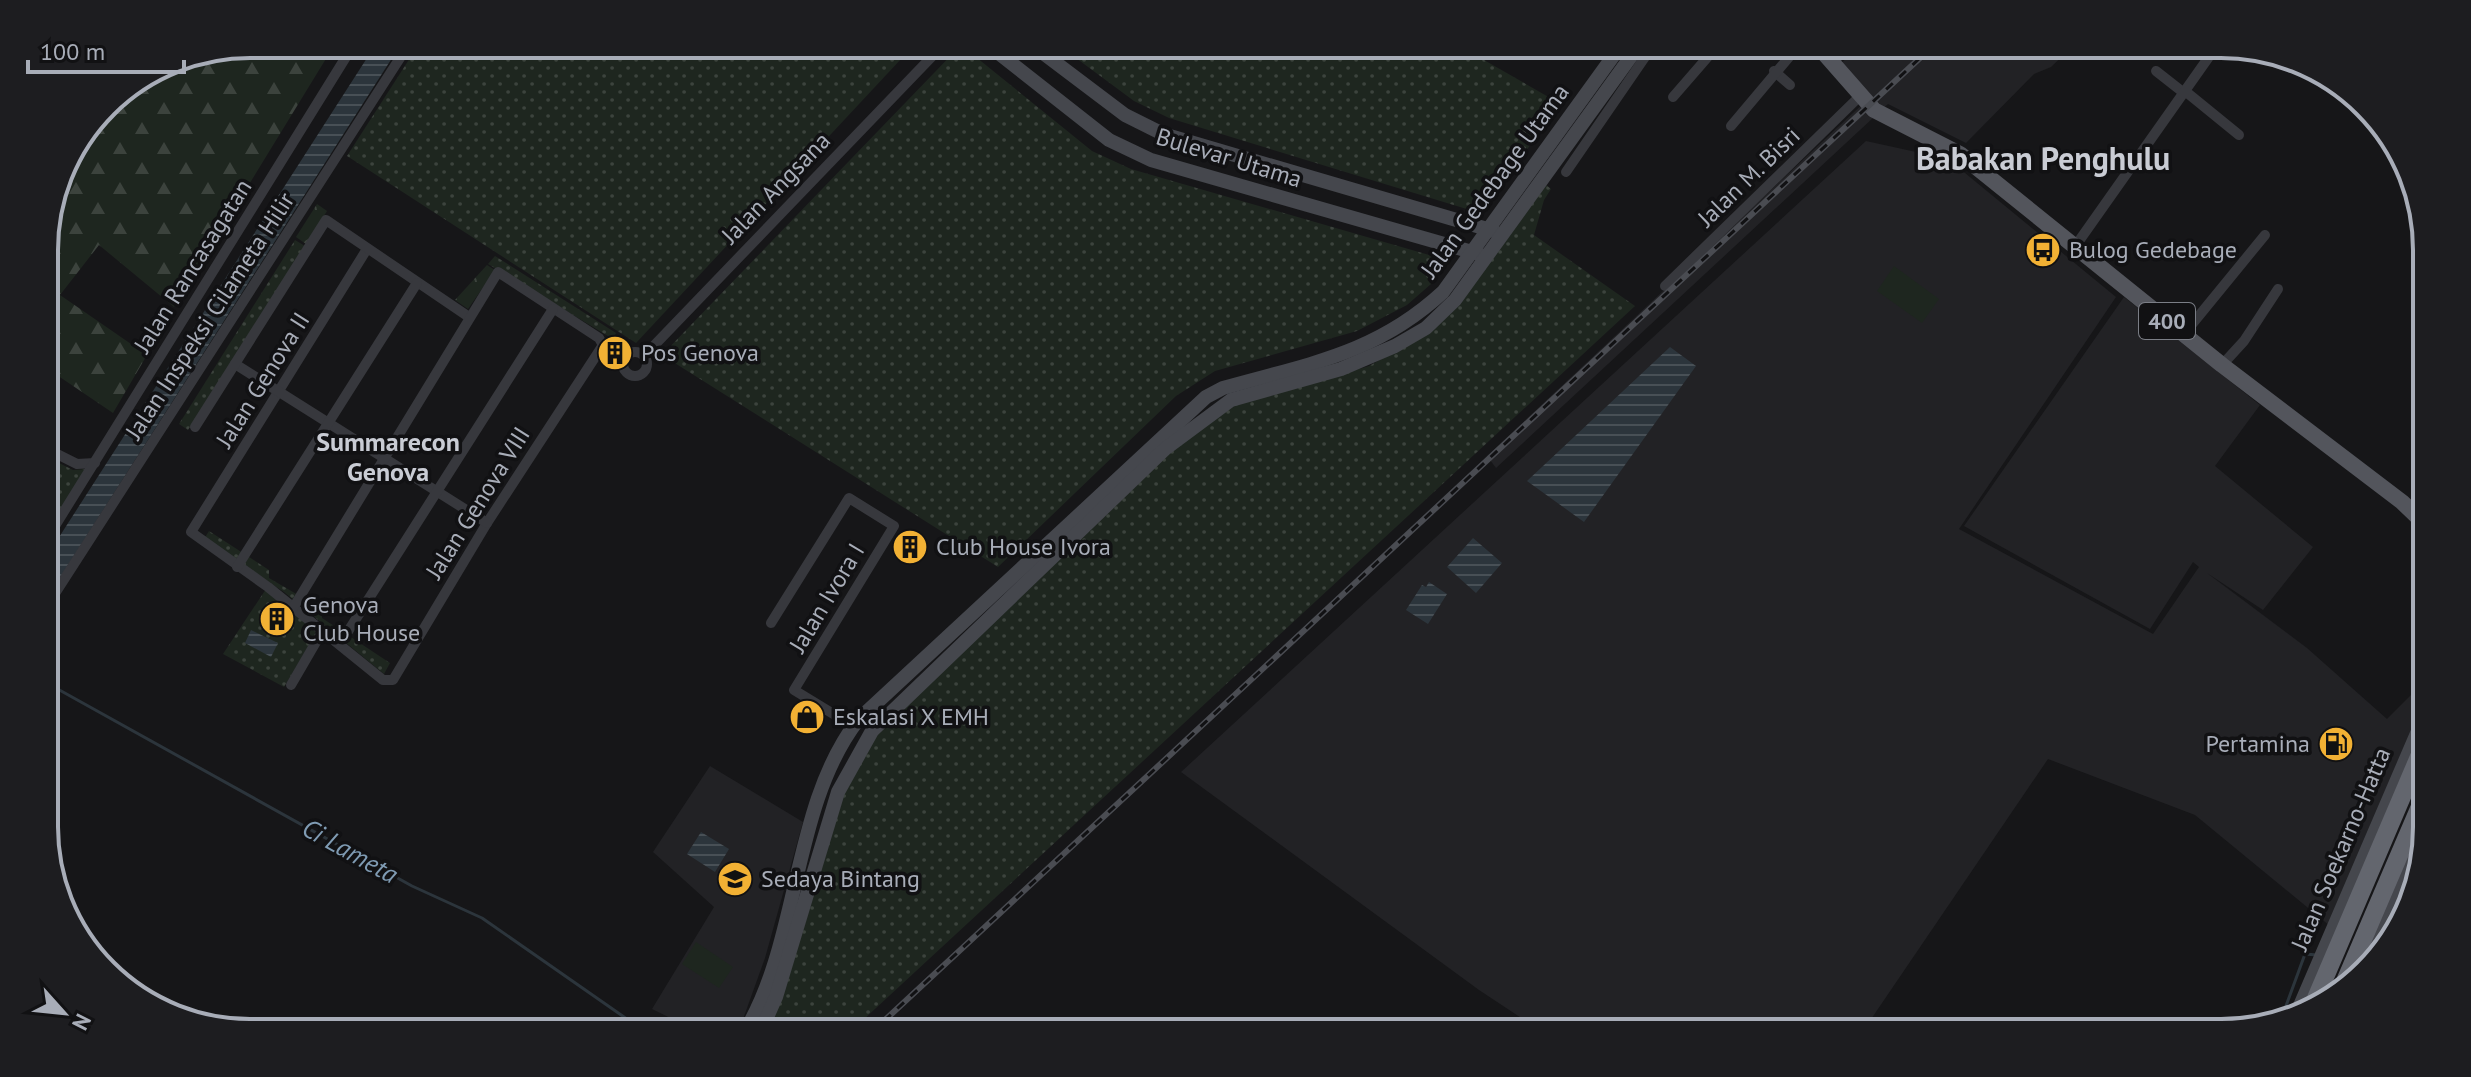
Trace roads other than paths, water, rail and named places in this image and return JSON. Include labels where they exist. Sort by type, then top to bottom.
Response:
[{"type":"highway","name":"Jalan Soekarno-Hatta","points":[[2316,994],[2319,976],[2348,923],[2413,771]]},
{"type":"highway","points":[[2358,962],[2373,931],[2386,887],[2413,823]]},
{"type":"highway","points":[[2386,887],[2410,856]]},
{"type":"main road","name":"Bulevar Utama","points":[[1005,58],[1109,140],[1151,160],[1487,256]]},
{"type":"main road","name":"Bulevar Utama","points":[[1050,58],[1125,115],[1163,134],[1495,232]]},
{"type":"main road","name":"Jalan Gedebage Utama","points":[[1194,416],[1231,400],[1341,369],[1395,346],[1426,328],[1455,300],[1487,256],[1495,232],[1612,58]]},
{"type":"main road","name":"400","points":[[1827,58],[1860,96],[1895,122],[1960,154],[2222,365],[2413,510]]},
{"type":"main road","name":"Jalan Gedebage Utama","points":[[785,943],[822,790],[853,726],[936,656],[1223,388],[1351,352],[1391,334],[1443,292],[1471,252],[1495,232],[1630,60]]},
{"type":"main road","points":[[1198,175],[1207,148]]},
{"type":"main road","name":"Jalan Gedebage Utama","points":[[758,1019],[838,792],[852,762],[872,731],[936,656]]},
{"type":"main road","name":"Jalan Soekarno-Hatta","points":[[2304,1000],[2319,976],[2323,951],[2413,742]]},
{"type":"main road","points":[[2373,931],[2410,857]]},
{"type":"street","name":"Jalan Rancasagatan","points":[[58,521],[345,58]]},
{"type":"street","name":"Jalan Inspeksi Cilameta Hilir","points":[[58,589],[400,58]]},
{"type":"street","name":"Jalan Angsana","points":[[615,352],[631,376],[642,374],[647,363],[644,356],[928,58]]},
{"type":"street","points":[[1566,172],[1644,58]]},
{"type":"street","points":[[1673,97],[1707,58]]},
{"type":"street","points":[[1731,126],[1787,58]]},
{"type":"street","points":[[1831,63],[1837,58]]},
{"type":"street","points":[[2074,248],[2208,58]]},
{"type":"street","points":[[1774,71],[1790,85]]},
{"type":"street","points":[[2156,71],[2239,135]]},
{"type":"street","name":"Jalan M. Bisri","points":[[1665,286],[1860,96]]},
{"type":"street","points":[[195,427],[326,220],[469,317]]},
{"type":"street","points":[[2184,334],[2265,235]]},
{"type":"street","name":"Jalan Genova II","points":[[237,567],[191,532],[280,394],[367,249]]},
{"type":"street","points":[[293,608],[498,272],[615,352],[644,356]]},
{"type":"street","points":[[417,283],[237,567],[340,644],[553,309]]},
{"type":"street","points":[[2222,365],[2251,332],[2278,289]]},
{"type":"street","name":"Jalan Genova VIII","points":[[340,644],[387,682],[393,680],[487,523],[615,352]]},
{"type":"street","points":[[235,364],[487,523]]},
{"type":"street","points":[[58,454],[77,464],[95,463]]},
{"type":"street","name":"Jalan Ivora I","points":[[771,623],[849,498],[894,526],[794,690],[853,726]]},
{"type":"street","points":[[291,685],[323,630]]},
{"type":"waterway","name":"Ci Lameta","points":[[58,689],[412,886],[482,918],[627,1019]]},
{"type":"waterway","points":[[2285,1008],[2305,954],[2317,955]]},
{"type":"tunnel","points":[[613,345],[622,351]]},
{"type":"railway","points":[[886,1019],[1920,58]]},
{"type":"place","name":"Bulog Gedebage","points":[[2043,250]]},
{"type":"place","name":"Pos Genova","points":[[615,353]]},
{"type":"place","name":"Club House Ivora","points":[[910,547]]},
{"type":"place","name":"Genova Club House","points":[[277,619]]},
{"type":"place","name":"Eskalasi X EMH","points":[[807,717]]},
{"type":"place","name":"Pertamina","points":[[2336,744]]},
{"type":"place","name":"Sedaya Bintang","points":[[735,879]]},
{"type":"district","name":"Babakan Penghulu","points":[[2043,159]]},
{"type":"district","name":"Summarecon Genova","points":[[388,457]]}]
